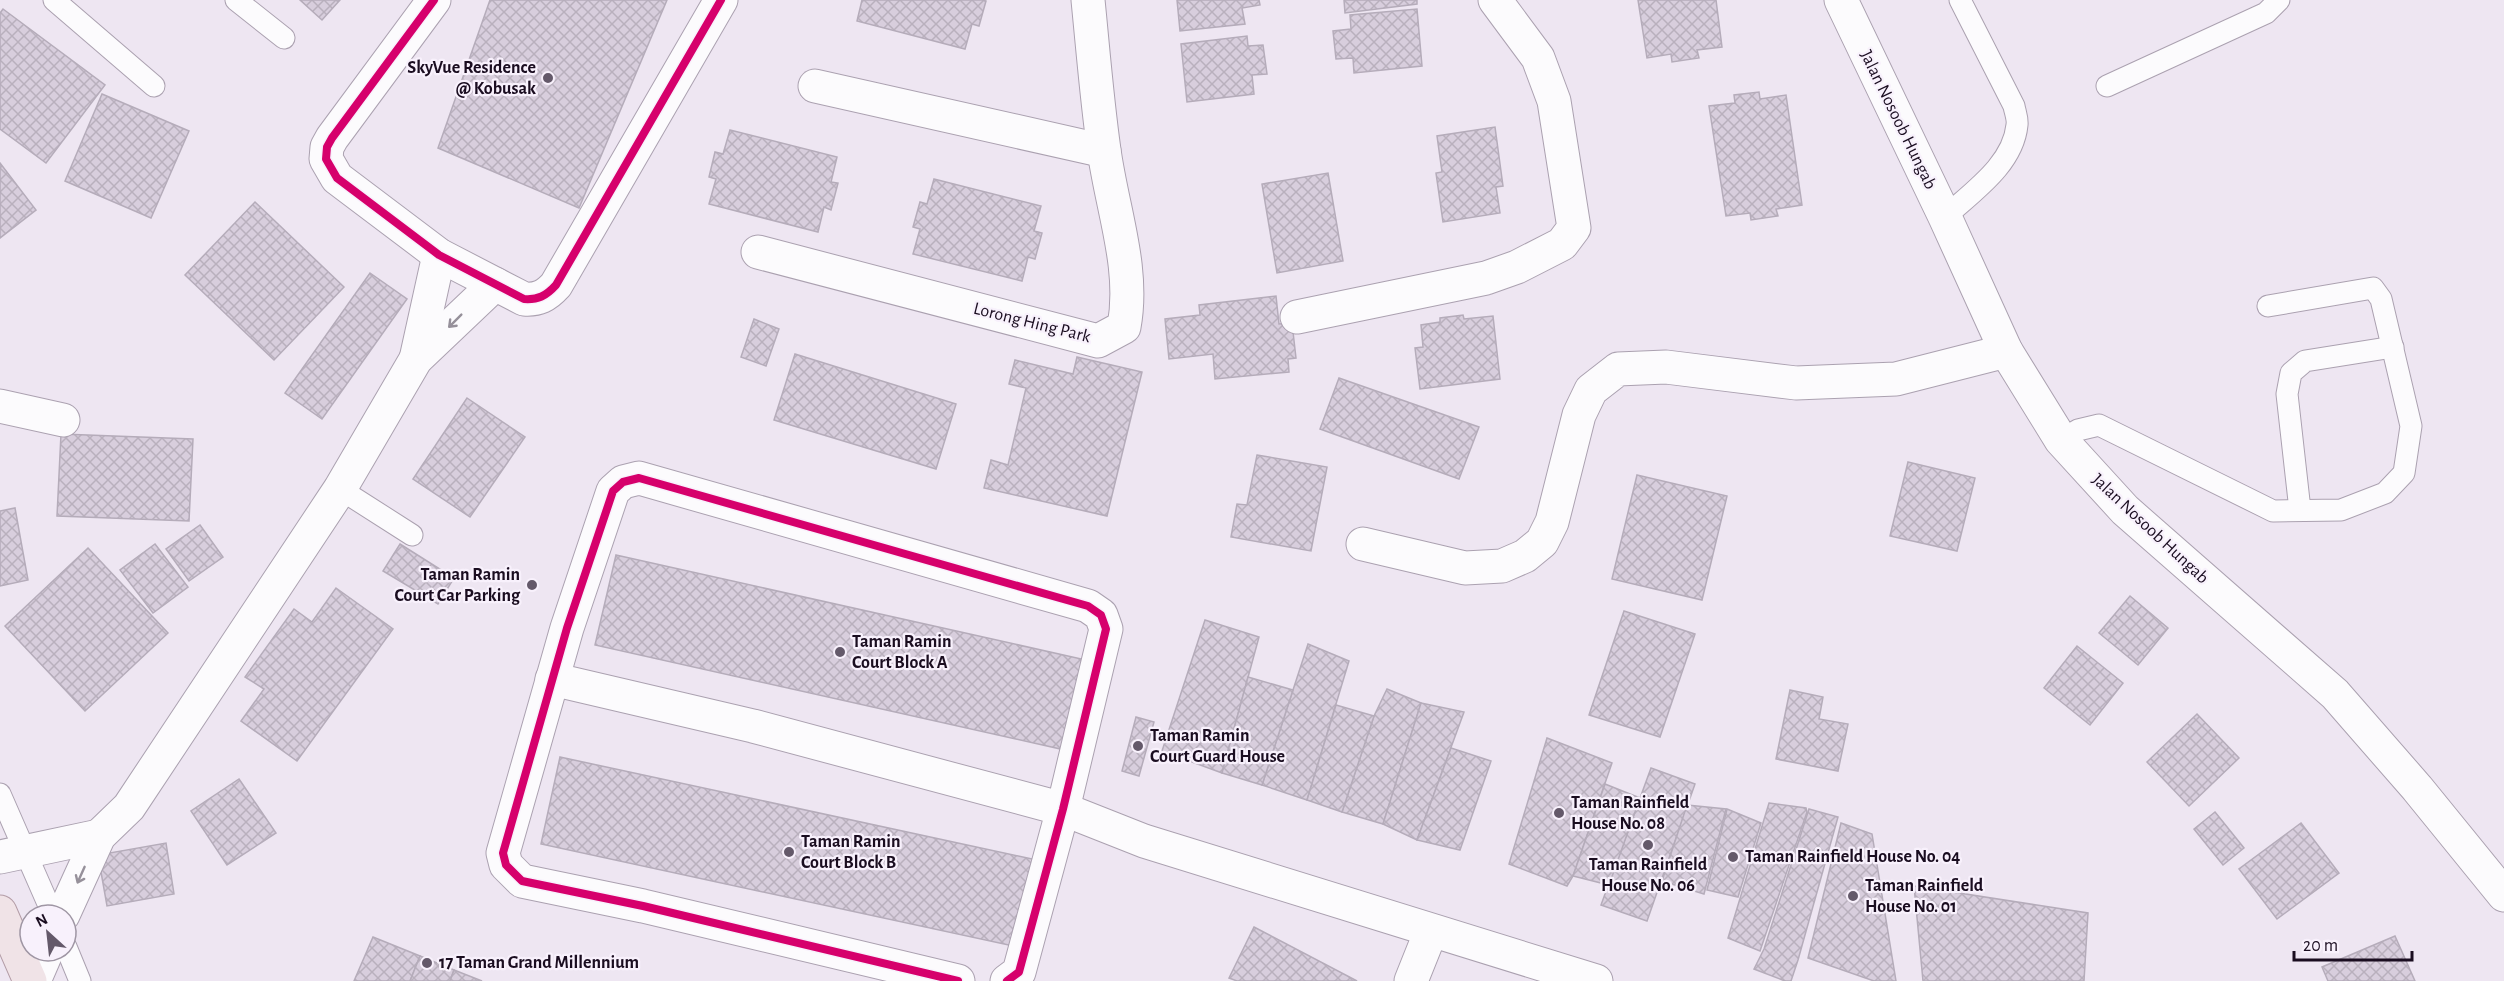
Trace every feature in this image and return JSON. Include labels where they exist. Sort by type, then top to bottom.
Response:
[{"type":"main road","points":[[0,912],[32,981]]},
{"type":"street","points":[[434,0],[332,138],[327,147],[326,159],[337,178],[439,255],[530,300],[547,295],[556,285],[720,0]]},
{"type":"street","name":"Lorong Hing Park","points":[[758,252],[1098,341],[1124,327],[1129,302],[1126,268],[1104,151],[1088,0]]},
{"type":"street","points":[[1297,317],[1486,278],[1517,267],[1562,244],[1574,228],[1554,101],[1538,58],[1495,0]]},
{"type":"street","name":"Jalan Nosoob Hungab","points":[[1841,0],[1945,217],[2006,351],[2061,440],[2125,510],[2335,694],[2417,788],[2504,895]]},
{"type":"street","points":[[815,86],[1104,151]]},
{"type":"street","points":[[416,359],[439,255]]},
{"type":"street","points":[[68,903],[99,836],[129,807],[340,489],[416,359],[495,284]]},
{"type":"street","points":[[1363,544],[1465,568],[1502,566],[1526,556],[1542,542],[1552,522],[1579,415],[1591,390],[1618,369],[1666,367],[1796,383],[1896,379],[2006,351]]},
{"type":"street","points":[[0,406],[63,420]]},
{"type":"street","points":[[958,981],[643,906],[522,881],[506,865],[503,853],[552,679],[613,491],[623,482],[639,478],[1088,606],[1101,615],[1106,629],[1063,809],[1019,972],[1007,981]]},
{"type":"street","points":[[552,679],[753,726],[1063,809],[1144,841],[1596,981]]},
{"type":"street","points":[[13,854],[99,836]]},
{"type":"street","points":[[1411,981],[1431,931]]},
{"type":"street","points":[[32,981],[41,963]]},
{"type":"lane","points":[[54,0],[154,86]]},
{"type":"lane","points":[[236,0],[284,38]]},
{"type":"lane","points":[[1945,217],[1989,177],[2007,154],[2018,124],[2014,106],[1960,0]]},
{"type":"lane","points":[[2107,86],[2266,13],[2279,0]]},
{"type":"lane","points":[[2061,440],[2078,430],[2099,425],[2272,511],[2341,510],[2385,493],[2404,473],[2411,426],[2381,299],[2373,288],[2268,306]]},
{"type":"lane","points":[[2300,510],[2287,394],[2292,373],[2305,361],[2392,347]]},
{"type":"lane","points":[[340,489],[411,535]]},
{"type":"lane","points":[[0,794],[13,854],[45,903]]},
{"type":"lane","points":[[73,963],[80,981]]},
{"type":"building","points":[[300,0],[340,0],[322,20]]},
{"type":"building","name":"SkyVue Residence @ Kobusak","points":[[490,0],[667,0],[579,208],[438,148]]},
{"type":"building","points":[[862,0],[986,1],[979,26],[972,24],[965,49],[857,21]]},
{"type":"building","points":[[1177,0],[1259,0],[1260,5],[1242,8],[1245,24],[1180,31]]},
{"type":"building","points":[[1344,0],[1417,0],[1417,4],[1345,13]]},
{"type":"building","points":[[1638,0],[1716,0],[1722,47],[1697,50],[1699,58],[1672,62],[1671,54],[1647,58]]},
{"type":"building","points":[[3,9],[105,85],[46,163],[0,129],[0,13]]},
{"type":"building","points":[[1417,9],[1422,66],[1354,73],[1353,58],[1336,59],[1333,31],[1351,29],[1350,15]]},
{"type":"building","points":[[1247,36],[1248,46],[1263,45],[1267,74],[1252,75],[1254,94],[1187,102],[1181,44]]},
{"type":"building","points":[[1759,92],[1760,99],[1786,95],[1802,205],[1776,209],[1778,216],[1751,220],[1750,213],[1726,216],[1709,106],[1735,103],[1734,95]]},
{"type":"building","points":[[102,94],[189,131],[151,218],[65,181]]},
{"type":"building","points":[[1495,127],[1503,186],[1496,187],[1500,213],[1443,222],[1436,173],[1442,172],[1437,136]]},
{"type":"building","points":[[730,130],[837,157],[831,182],[838,183],[831,210],[824,207],[818,232],[709,204],[716,179],[709,177],[715,152],[723,154]]},
{"type":"building","points":[[0,163],[36,210],[0,238]]},
{"type":"building","points":[[1328,173],[1343,261],[1277,273],[1262,184]]},
{"type":"building","points":[[934,179],[1041,206],[1034,231],[1042,233],[1035,259],[1028,257],[1022,281],[913,254],[920,229],[913,227],[920,202],[927,204]]},
{"type":"building","points":[[255,202],[344,287],[274,360],[185,275]]},
{"type":"building","points":[[370,273],[407,299],[322,419],[285,393]]},
{"type":"building","points":[[1276,296],[1279,324],[1292,323],[1296,358],[1288,359],[1289,372],[1215,379],[1213,354],[1169,359],[1165,319],[1200,315],[1199,305]]},
{"type":"building","points":[[1463,315],[1464,319],[1493,316],[1500,379],[1420,389],[1415,348],[1423,347],[1421,325],[1440,322],[1440,318]]},
{"type":"building","points":[[754,319],[779,329],[766,366],[741,357]]},
{"type":"building","points":[[795,354],[956,404],[936,469],[774,420]]},
{"type":"building","points":[[1077,357],[1142,372],[1107,516],[984,488],[991,460],[1008,465],[1026,388],[1009,384],[1015,360],[1073,374]]},
{"type":"building","points":[[1339,378],[1479,427],[1459,479],[1320,429]]},
{"type":"building","points":[[467,398],[525,437],[470,517],[413,479]]},
{"type":"building","points":[[61,434],[193,439],[189,521],[57,516]]},
{"type":"building","points":[[1257,455],[1327,467],[1311,551],[1231,537],[1237,504],[1247,505]]},
{"type":"building","points":[[1908,462],[1975,478],[1957,551],[1890,536]]},
{"type":"building","points":[[1637,475],[1727,496],[1702,600],[1612,579]]},
{"type":"building","points":[[15,508],[28,580],[0,586],[0,511]]},
{"type":"building","points":[[200,525],[223,557],[189,581],[166,549]]},
{"type":"building","points":[[155,544],[188,587],[153,613],[120,570]]},
{"type":"building","points":[[400,544],[454,578],[438,604],[383,571]]},
{"type":"building","points":[[88,548],[168,633],[85,711],[5,626]]},
{"type":"building","name":"Taman Ramin Court Block A","points":[[616,555],[1086,660],[1065,750],[595,645]]},
{"type":"building","points":[[336,588],[393,629],[297,761],[241,721],[264,689],[245,677],[294,609],[312,622]]},
{"type":"building","points":[[2130,596],[2168,628],[2138,665],[2099,633]]},
{"type":"building","points":[[1624,611],[1695,634],[1660,737],[1589,715]]},
{"type":"building","points":[[1205,620],[1259,637],[1222,773],[1162,751]]},
{"type":"building","points":[[1308,644],[1349,661],[1307,800],[1262,785]]},
{"type":"building","points":[[2077,646],[2123,683],[2090,725],[2044,688]]},
{"type":"building","points":[[1248,677],[1293,690],[1262,785],[1222,773]]},
{"type":"building","points":[[1387,689],[1421,703],[1383,824],[1342,812],[1374,716]]},
{"type":"building","points":[[1790,690],[1823,697],[1819,719],[1848,724],[1838,771],[1776,759]]},
{"type":"building","points":[[1421,703],[1464,712],[1417,840],[1383,824]]},
{"type":"building","points":[[1336,705],[1374,716],[1342,812],[1307,800]]},
{"type":"building","points":[[2197,714],[2239,758],[2189,806],[2147,762]]},
{"type":"building","name":"Taman Ramin Court Guard House","points":[[1136,717],[1154,722],[1139,776],[1122,771]]},
{"type":"building","name":"Taman Rainfield House No. 08","points":[[1547,738],[1612,763],[1573,876],[1567,886],[1509,864]]},
{"type":"building","points":[[1451,748],[1491,761],[1460,850],[1417,840]]},
{"type":"building","name":"Taman Ramin Court Block B","points":[[560,757],[1037,860],[1018,947],[541,844]]},
{"type":"building","name":"Taman Rainfield House No. 06","points":[[1651,768],[1695,784],[1647,921],[1601,905]]},
{"type":"building","points":[[239,779],[276,833],[227,865],[191,811]]},
{"type":"building","points":[[1605,784],[1640,798],[1609,885],[1573,876]]},
{"type":"building","points":[[1769,803],[1806,808],[1807,812],[1760,951],[1728,938]]},
{"type":"building","points":[[1687,805],[1726,809],[1704,894],[1662,881]]},
{"type":"building","name":"Taman Rainfield House No. 04","points":[[1727,809],[1761,823],[1738,897],[1707,890]]},
{"type":"building","points":[[1809,809],[1838,817],[1798,960],[1791,981],[1785,981],[1754,969],[1764,949]]},
{"type":"building","points":[[2215,812],[2244,848],[2223,865],[2194,829]]},
{"type":"building","name":"Taman Rainfield House No. 01","points":[[1841,823],[1872,834],[1896,981],[1874,981],[1808,958]]},
{"type":"building","points":[[2301,823],[2339,873],[2277,919],[2239,869]]},
{"type":"building","points":[[166,843],[174,894],[107,906],[98,855]]},
{"type":"building","points":[[1914,886],[2088,913],[2084,981],[1923,981]]},
{"type":"building","points":[[1254,927],[1357,981],[1237,981],[1229,978]]},
{"type":"building","points":[[2395,936],[2415,981],[2328,981],[2322,967]]},
{"type":"building","points":[[373,937],[420,956],[410,981],[354,981]]},
{"type":"building","name":"17 Taman Grand Millennium","points":[[420,956],[454,970],[450,981],[410,981]]},
{"type":"building","points":[[454,970],[482,981],[450,981]]},
{"type":"cycle path","points":[[434,0],[332,138],[327,147],[326,159],[337,178],[439,255],[524,299],[538,298],[556,285],[721,0]]},
{"type":"cycle path","points":[[958,981],[643,906],[522,881],[506,865],[503,853],[567,628],[613,491],[623,482],[639,478],[1088,606],[1101,615],[1106,629],[1063,809],[1019,972],[1007,981]]},
{"type":"place","name":"SkyVue Residence @ Kobusak","points":[[548,78]]},
{"type":"place","name":"Taman Ramin Court Car Parking","points":[[532,585]]},
{"type":"place","name":"Taman Ramin Court Block A","points":[[840,652]]},
{"type":"place","name":"Taman Ramin Court Guard House","points":[[1138,746]]},
{"type":"place","name":"Taman Rainfield House No. 08","points":[[1559,813]]},
{"type":"place","name":"Taman Rainfield House No. 06","points":[[1648,845]]},
{"type":"place","name":"Taman Ramin Court Block B","points":[[789,852]]},
{"type":"place","name":"Taman Rainfield House No. 04","points":[[1733,857]]},
{"type":"place","name":"Taman Rainfield House No. 01","points":[[1853,896]]},
{"type":"place","name":"17 Taman Grand Millennium","points":[[427,963]]}]
